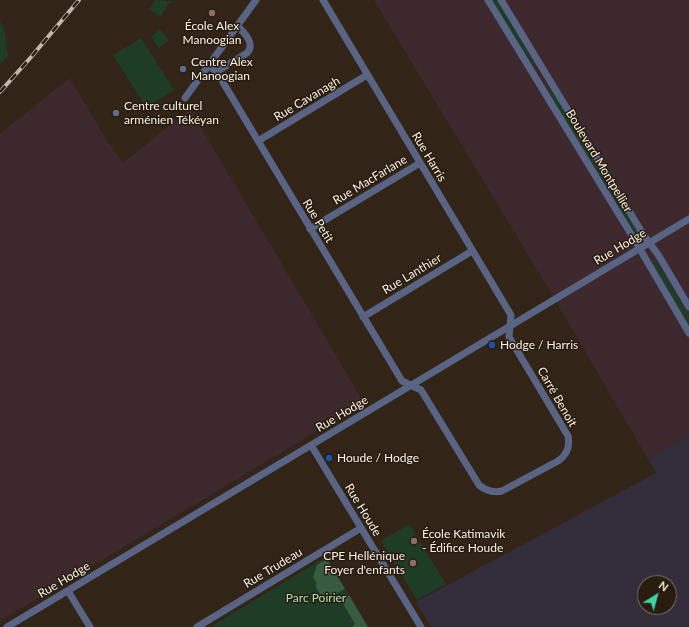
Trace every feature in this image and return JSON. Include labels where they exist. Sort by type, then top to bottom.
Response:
[{"type":"street","points":[[185,98],[256,0]]},
{"type":"street","name":"Rue Harris","points":[[323,0],[511,315],[510,326]]},
{"type":"street","name":"Boulevard Montpellier","points":[[488,0],[689,333]]},
{"type":"street","name":"Boulevard Montpellier","points":[[501,0],[689,307]]},
{"type":"street","points":[[216,72],[248,51],[250,48],[246,35],[237,26]]},
{"type":"street","name":"Rue Petit","points":[[208,65],[216,72],[402,381],[411,385]]},
{"type":"street","name":"Rue Cavanagh","points":[[258,141],[367,75]]},
{"type":"street","name":"Rue MacFarlane","points":[[310,229],[420,163]]},
{"type":"street","name":"Rue Hodge","points":[[7,627],[689,219]]},
{"type":"street","name":"Rue Lanthier","points":[[363,317],[472,251]]},
{"type":"street","name":"Carré Benoit","points":[[411,385],[421,390],[474,478],[481,487],[493,492],[502,491],[558,461],[568,450],[568,436],[509,337],[510,326]]},
{"type":"street","name":"Rue Houde","points":[[311,445],[421,627]]},
{"type":"street","name":"Rue Trudeau","points":[[201,626],[361,528]]},
{"type":"street","points":[[68,591],[90,627]]},
{"type":"shaded area","points":[[374,0],[689,0],[689,434],[648,459],[550,291]]},
{"type":"shaded area","points":[[70,78],[105,138],[123,163],[190,109],[364,403],[0,621],[0,134]]},
{"type":"shaded area","points":[[689,434],[689,627],[431,627],[416,602],[656,473],[648,459]]},
{"type":"green space","points":[[156,0],[172,1],[160,17],[149,9]]},
{"type":"green space","points":[[491,0],[498,0],[528,50],[527,52],[535,66],[532,67]]},
{"type":"green space","points":[[0,20],[5,33],[8,56],[0,64]]},
{"type":"green space","points":[[160,29],[169,40],[159,48],[151,37]]},
{"type":"green space","points":[[141,38],[174,90],[146,107],[113,55]]},
{"type":"green space","points":[[547,86],[552,93],[554,92],[573,124],[572,126],[597,167],[599,167],[639,234],[636,237],[544,87]]},
{"type":"green space","points":[[654,261],[657,262],[689,315],[689,326],[652,264]]},
{"type":"green space","name":"CPE Hellénique Foyer d'enfants","points":[[409,524],[446,584],[417,600],[381,541]]},
{"type":"green space","name":"Parc Poirier","points":[[326,557],[368,627],[213,627],[215,624]]},
{"type":"green space","points":[[327,559],[345,589],[336,594],[320,594],[313,577],[317,565]]},
{"type":"green space","points":[[349,595],[368,627],[352,627],[355,624],[342,602]]},
{"type":"railway","points":[[0,92],[79,0]]},
{"type":"place","name":"École Alex Manoogian","points":[[212,13]]},
{"type":"place","name":"Centre Alex Manoogian","points":[[183,69]]},
{"type":"place","name":"Centre culturel arménien Tékéyan","points":[[116,113]]},
{"type":"place","name":"Hodge / Harris","points":[[492,345]]},
{"type":"place","name":"Houde / Hodge","points":[[329,458]]},
{"type":"place","name":"École Katimavik - Édifice Houde","points":[[414,541]]},
{"type":"place","name":"CPE Hellénique Foyer d'enfants","points":[[413,563]]}]
